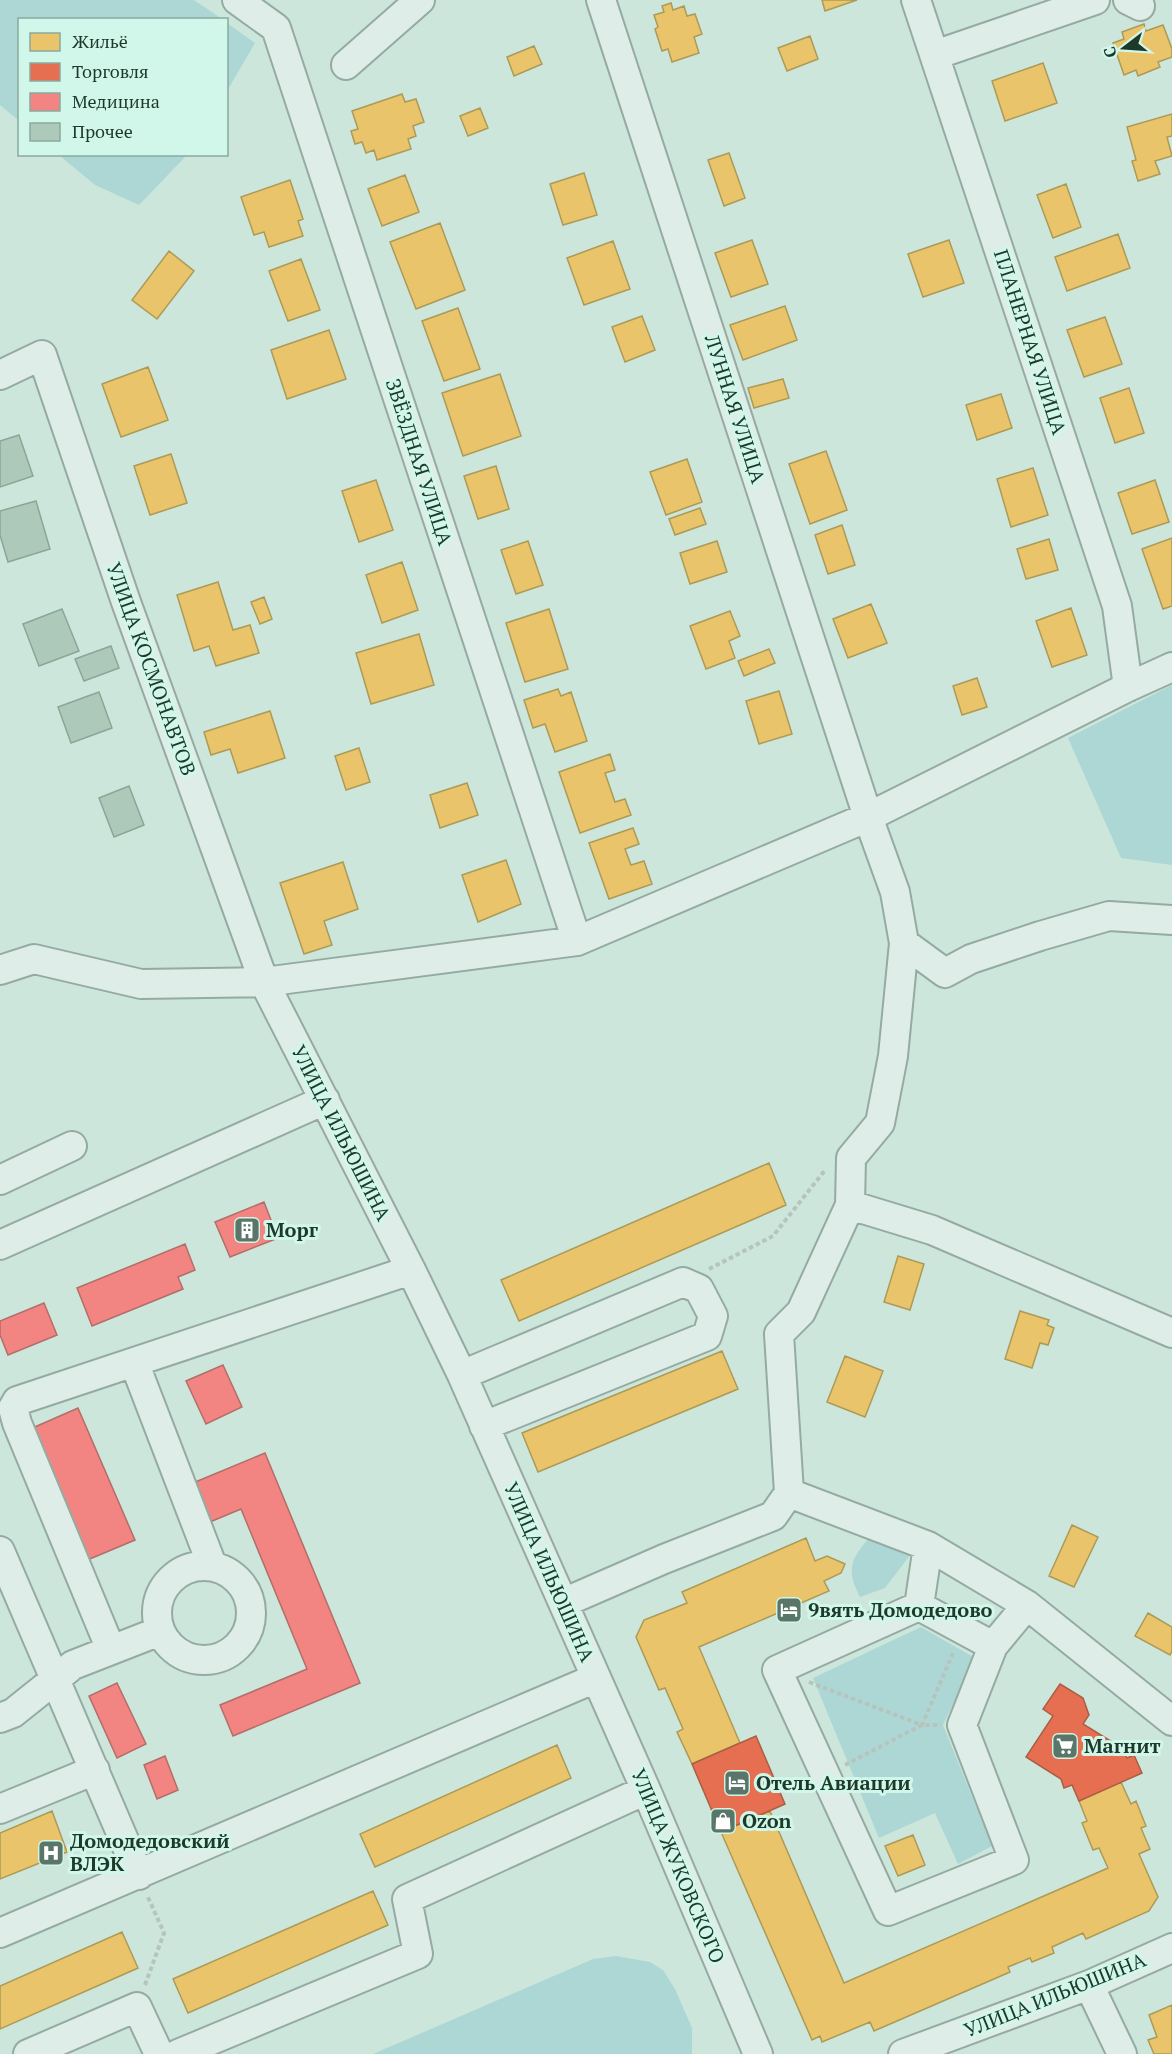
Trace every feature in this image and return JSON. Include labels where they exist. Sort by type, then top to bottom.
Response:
[{"type":"street","name":"ЗВЁЗДНАЯ УЛИЦА","points":[[237,0],[276,28],[577,941]]},
{"type":"street","points":[[346,65],[420,0]]},
{"type":"street","name":"ЛУННАЯ УЛИЦА","points":[[601,0],[868,817],[896,892],[904,943],[893,1056],[880,1123],[851,1158]]},
{"type":"street","name":"ПЛАНЕРНАЯ УЛИЦА","points":[[916,0],[1117,606],[1128,687]]},
{"type":"street","points":[[935,55],[1095,0]]},
{"type":"street","name":"УЛИЦА КОСМОНАВТОВ","points":[[0,375],[42,355],[126,602],[264,981]]},
{"type":"street","points":[[0,970],[34,959],[141,984],[264,981],[577,941],[868,817],[1172,667]]},
{"type":"street","points":[[904,943],[945,973],[971,959],[1109,916],[1172,920]]},
{"type":"street","name":"УЛИЦА ИЛЬЮШИНА","points":[[0,1933],[596,1678],[462,1375],[264,981]]},
{"type":"street","points":[[0,1245],[325,1100]]},
{"type":"street","points":[[0,1180],[72,1146]]},
{"type":"street","points":[[563,1603],[664,1559],[773,1516],[789,1493],[779,1334],[801,1312],[850,1205],[851,1158]]},
{"type":"street","points":[[850,1205],[932,1230],[1172,1333]]},
{"type":"street","points":[[111,1650],[17,1423],[13,1408],[17,1401],[411,1270]]},
{"type":"street","points":[[462,1375],[683,1282],[699,1289],[713,1316],[706,1336],[484,1426]]},
{"type":"street","points":[[134,1362],[212,1565]]},
{"type":"street","points":[[789,1493],[928,1546],[1027,1605],[1172,1721]]},
{"type":"street","points":[[919,1606],[928,1546]]},
{"type":"street","points":[[0,1551],[139,1875]]},
{"type":"street","points":[[212,1565],[223,1569],[240,1581],[249,1596],[252,1605],[251,1624],[243,1641],[228,1654],[211,1660],[192,1659],[181,1655],[168,1644],[160,1631],[157,1606],[165,1585],[177,1573],[190,1567],[212,1565]]},
{"type":"street","points":[[919,1606],[777,1670],[888,1911],[1014,1860],[962,1725],[993,1646],[1027,1605]]},
{"type":"street","points":[[919,1606],[993,1646]]},
{"type":"street","points":[[0,1718],[13,1713],[73,1665],[160,1631]]},
{"type":"street","name":"УЛИЦА ЖУКОВСКОГО","points":[[596,1678],[758,2054]]},
{"type":"street","points":[[0,1809],[95,1770]]},
{"type":"street","points":[[178,2054],[418,1954],[407,1899],[646,1790]]},
{"type":"street","name":"УЛИЦА ИЛЬЮШИНА","points":[[903,2054],[1089,1985],[1172,1948]]},
{"type":"street","points":[[1089,1985],[1122,2054]]},
{"type":"street","points":[[28,2054],[137,2007],[159,2054]]},
{"type":"path","points":[[683,1282],[773,1236],[827,1168],[851,1158]]},
{"type":"path","points":[[825,1775],[922,1725],[963,1630]]},
{"type":"path","points":[[777,1670],[922,1725],[962,1725]]},
{"type":"path","points":[[137,2007],[164,1933],[139,1875]]},
{"type":"shaded area","points":[[0,0],[194,0],[221,18],[18,18],[18,120],[0,105]]},
{"type":"shaded area","points":[[228,24],[255,43],[228,89]]},
{"type":"shaded area","points":[[60,156],[186,156],[139,205],[95,185]]},
{"type":"shaded area","points":[[1172,685],[1172,865],[1121,858],[1068,738]]},
{"type":"shaded area","points":[[873,1533],[911,1554],[885,1588],[860,1597],[852,1577],[853,1562]]},
{"type":"shaded area","points":[[921,1627],[975,1658],[943,1725],[992,1846],[958,1864],[935,1813],[879,1838],[813,1678]]},
{"type":"shaded area","points":[[616,1956],[650,1962],[663,1970],[675,1989],[692,2028],[692,2054],[373,2054],[593,1959]]},
{"type":"building: Жильё","points":[[822,0],[857,0],[825,11]]},
{"type":"building: Жильё","points":[[671,3],[673,10],[684,6],[687,16],[695,14],[702,34],[694,37],[699,53],[672,62],[668,49],[662,51],[655,29],[658,27],[654,15],[664,12],[662,6]]},
{"type":"building: Жильё","points":[[1144,24],[1146,31],[1163,25],[1172,49],[1172,57],[1158,62],[1160,67],[1138,76],[1136,70],[1124,75],[1113,43],[1124,39],[1122,32]]},
{"type":"building: Жильё","points":[[810,36],[818,59],[787,71],[778,48]]},
{"type":"building: Жильё","points":[[534,46],[542,64],[514,76],[507,57]]},
{"type":"building: Жильё","points":[[1043,63],[1057,103],[1005,121],[992,81]]},
{"type":"building: Жильё","points":[[402,94],[405,102],[416,99],[424,122],[413,126],[416,136],[408,139],[411,149],[377,160],[374,150],[366,153],[362,142],[355,144],[351,131],[358,129],[352,111]]},
{"type":"building: Жильё","points":[[480,108],[488,128],[468,136],[460,116]]},
{"type":"building: Жильё","points":[[1172,114],[1172,136],[1167,137],[1172,156],[1155,161],[1160,174],[1138,181],[1132,161],[1136,160],[1127,127]]},
{"type":"building: Жильё","points":[[729,153],[745,198],[724,206],[708,160]]},
{"type":"building: Жильё","points":[[584,173],[597,215],[563,225],[550,184]]},
{"type":"building: Жильё","points":[[405,175],[419,212],[382,226],[368,189]]},
{"type":"building: Жильё","points":[[290,180],[303,219],[298,221],[303,236],[269,247],[264,232],[254,235],[241,197]]},
{"type":"building: Жильё","points":[[1066,184],[1081,227],[1053,238],[1037,195]]},
{"type":"building: Жильё","points":[[440,223],[465,290],[416,309],[390,242]]},
{"type":"building: Жильё","points":[[1118,234],[1130,268],[1067,291],[1055,257]]},
{"type":"building: Жильё","points":[[752,240],[768,284],[731,297],[715,253]]},
{"type":"building: Жильё","points":[[949,240],[964,283],[923,297],[908,254]]},
{"type":"building: Жильё","points":[[613,241],[630,289],[584,305],[567,258]]},
{"type":"building: Жильё","points":[[169,251],[194,271],[157,319],[132,300]]},
{"type":"building: Жильё","points":[[301,259],[320,310],[288,321],[269,271]]},
{"type":"building: Жильё","points":[[785,306],[797,340],[743,360],[730,325]]},
{"type":"building: Жильё","points":[[458,308],[480,369],[444,381],[422,321]]},
{"type":"building: Жильё","points":[[642,316],[655,350],[625,362],[612,327]]},
{"type":"building: Жильё","points":[[1105,317],[1122,364],[1084,377],[1067,330]]},
{"type":"building: Жильё","points":[[329,330],[346,379],[287,399],[271,350]]},
{"type":"building: Жильё","points":[[148,367],[168,420],[121,437],[102,384]]},
{"type":"building: Жильё","points":[[500,374],[521,436],[463,456],[442,393]]},
{"type":"building: Жильё","points":[[783,379],[789,398],[754,408],[748,388]]},
{"type":"building: Жильё","points":[[1129,388],[1144,433],[1115,443],[1100,398]]},
{"type":"building: Жильё","points":[[1001,394],[1012,428],[977,440],[966,405]]},
{"type":"building: Жильё","points":[[826,451],[847,510],[810,524],[789,464]]},
{"type":"building: Жильё","points":[[171,454],[187,503],[150,515],[134,466]]},
{"type":"building: Жильё","points":[[687,459],[702,502],[666,515],[650,472]]},
{"type":"building: Жильё","points":[[496,466],[509,509],[478,519],[464,476]]},
{"type":"building: Жильё","points":[[1033,468],[1048,515],[1011,527],[997,479]]},
{"type":"building: Жильё","points":[[376,480],[393,530],[359,542],[342,491]]},
{"type":"building: Жильё","points":[[1155,480],[1169,522],[1132,534],[1118,493]]},
{"type":"building: Жильё","points":[[700,508],[706,524],[675,535],[669,519]]},
{"type":"building: Жильё","points":[[842,525],[855,565],[828,574],[815,535]]},
{"type":"building: Жильё","points":[[1172,538],[1172,606],[1163,609],[1142,549]]},
{"type":"building: Жильё","points":[[1049,539],[1058,570],[1026,579],[1017,549]]},
{"type":"building: Жильё","points":[[528,541],[543,585],[516,594],[501,550]]},
{"type":"building: Жильё","points":[[717,541],[727,572],[690,584],[680,553]]},
{"type":"building: Жильё","points":[[402,562],[418,610],[382,623],[366,575]]},
{"type":"building: Жильё","points":[[218,582],[233,630],[250,625],[259,653],[216,666],[209,646],[194,651],[177,595]]},
{"type":"building: Жильё","points":[[264,597],[272,619],[260,624],[251,602]]},
{"type":"building: Жильё","points":[[871,604],[887,643],[848,658],[833,619]]},
{"type":"building: Жильё","points":[[1071,608],[1087,655],[1052,667],[1036,621]]},
{"type":"building: Жильё","points":[[549,609],[568,669],[525,682],[506,623]]},
{"type":"building: Жильё","points":[[730,611],[740,636],[729,641],[735,658],[706,669],[690,626]]},
{"type":"building: Жильё","points":[[419,634],[434,685],[371,704],[356,653]]},
{"type":"building: Жильё","points":[[769,649],[775,663],[744,676],[738,661]]},
{"type":"building: Жильё","points":[[977,678],[987,707],[962,715],[953,686]]},
{"type":"building: Жильё","points":[[558,689],[561,696],[571,692],[587,741],[555,752],[545,724],[533,728],[524,700]]},
{"type":"building: Жильё","points":[[779,691],[792,734],[759,744],[746,701]]},
{"type":"building: Жильё","points":[[270,711],[285,758],[238,773],[230,749],[211,755],[204,732]]},
{"type":"building: Жильё","points":[[359,748],[370,782],[346,790],[335,756]]},
{"type":"building: Жильё","points":[[610,754],[615,770],[605,773],[615,802],[625,799],[631,815],[580,833],[559,772]]},
{"type":"building: Жильё","points":[[467,783],[478,815],[440,828],[430,795]]},
{"type":"building: Жильё","points":[[633,828],[639,844],[625,849],[631,865],[644,861],[652,884],[609,899],[589,843]]},
{"type":"building: Жильё","points":[[506,860],[521,904],[478,922],[462,875]]},
{"type":"building: Жильё","points":[[343,862],[358,909],[324,921],[332,945],[304,954],[280,883]]},
{"type":"building: Жильё","points":[[769,1163],[786,1205],[519,1321],[501,1280]]},
{"type":"building: Жильё","points":[[898,1256],[924,1264],[910,1310],[884,1302]]},
{"type":"building: Жильё","points":[[1020,1311],[1049,1320],[1047,1325],[1054,1328],[1048,1345],[1040,1343],[1032,1368],[1005,1359]]},
{"type":"building: Жильё","points":[[722,1351],[738,1389],[538,1472],[522,1433]]},
{"type":"building: Жильё","points":[[845,1356],[883,1371],[865,1417],[827,1402]]},
{"type":"building: Жильё","points":[[1072,1525],[1098,1537],[1074,1587],[1049,1576]]},
{"type":"building: Жильё","points":[[806,1538],[815,1561],[827,1556],[845,1564],[841,1573],[824,1581],[829,1591],[699,1647],[740,1743],[692,1764],[677,1732],[683,1729],[665,1688],[659,1690],[636,1637],[644,1620],[687,1603],[682,1592]]},
{"type":"building: Жильё","points":[[1148,1613],[1172,1627],[1170,1655],[1135,1636]]},
{"type":"building: Жильё","points":[[557,1745],[571,1778],[375,1867],[360,1834]]},
{"type":"building: Жильё","points":[[1121,1782],[1131,1804],[1136,1801],[1146,1826],[1141,1828],[1150,1849],[1139,1854],[1158,1897],[1149,1911],[1086,1939],[1083,1933],[1052,1947],[1054,1953],[1032,1962],[1030,1958],[1008,1967],[1010,1972],[874,2031],[870,2022],[822,2042],[820,2036],[812,2040],[721,1832],[770,1811],[844,1983],[1108,1868],[1099,1848],[1093,1850],[1082,1823],[1087,1821],[1079,1801]]},
{"type":"building: Жильё","points":[[52,1811],[67,1852],[0,1879],[0,1833]]},
{"type":"building: Жильё","points":[[913,1835],[925,1865],[898,1876],[885,1846]]},
{"type":"building: Жильё","points":[[373,1891],[388,1925],[188,2013],[173,1979]]},
{"type":"building: Жильё","points":[[122,1932],[138,1968],[0,2029],[0,1986]]},
{"type":"building: Жильё","points":[[1172,2005],[1172,2054],[1154,2054],[1148,2040],[1157,2037],[1149,2015]]},
{"type":"building: Торговля","points":[[1060,1684],[1083,1698],[1089,1715],[1083,1724],[1122,1748],[1127,1758],[1134,1755],[1142,1773],[1079,1801],[1072,1785],[1064,1788],[1061,1779],[1026,1757],[1053,1716],[1043,1709]]},
{"type":"building: Торговля","points":[[756,1736],[785,1804],[721,1832],[692,1764]]},
{"type":"building: Медицина","name":"Морг","points":[[264,1202],[278,1238],[230,1257],[215,1222]]},
{"type":"building: Медицина","points":[[185,1244],[195,1270],[178,1277],[183,1289],[92,1326],[77,1288]]},
{"type":"building: Медицина","points":[[44,1303],[57,1335],[8,1355],[0,1335],[0,1321]]},
{"type":"building: Медицина","points":[[223,1365],[242,1407],[206,1424],[186,1381]]},
{"type":"building: Медицина","points":[[78,1408],[135,1540],[85,1561],[28,1430]]},
{"type":"building: Медицина","points":[[265,1453],[360,1683],[233,1736],[220,1705],[307,1669],[241,1509],[210,1522],[193,1483]]},
{"type":"building: Медицина","points":[[117,1683],[146,1744],[117,1758],[89,1696]]},
{"type":"building: Медицина","points":[[165,1756],[178,1790],[157,1799],[144,1765]]},
{"type":"building: Прочее","points":[[19,435],[33,476],[0,487],[0,441]]},
{"type":"building: Прочее","points":[[36,501],[50,549],[8,562],[0,535],[0,511]]},
{"type":"building: Прочее","points":[[62,609],[79,651],[39,666],[23,624]]},
{"type":"building: Прочее","points":[[111,646],[119,668],[84,681],[75,659]]},
{"type":"building: Прочее","points":[[99,692],[112,728],[71,743],[58,707]]},
{"type":"building: Прочее","points":[[129,786],[144,825],[114,837],[99,798]]},
{"type":"place","name":"Морг","points":[[247,1230]]},
{"type":"place","name":"9вять Домодедово","points":[[789,1610]]},
{"type":"place","name":"Магнит","points":[[1065,1746]]},
{"type":"place","name":"Отель Авиации","points":[[737,1783]]},
{"type":"place","name":"Ozon","points":[[723,1821]]},
{"type":"place","name":"Домодедовский ВЛЭК","points":[[51,1853]]}]
